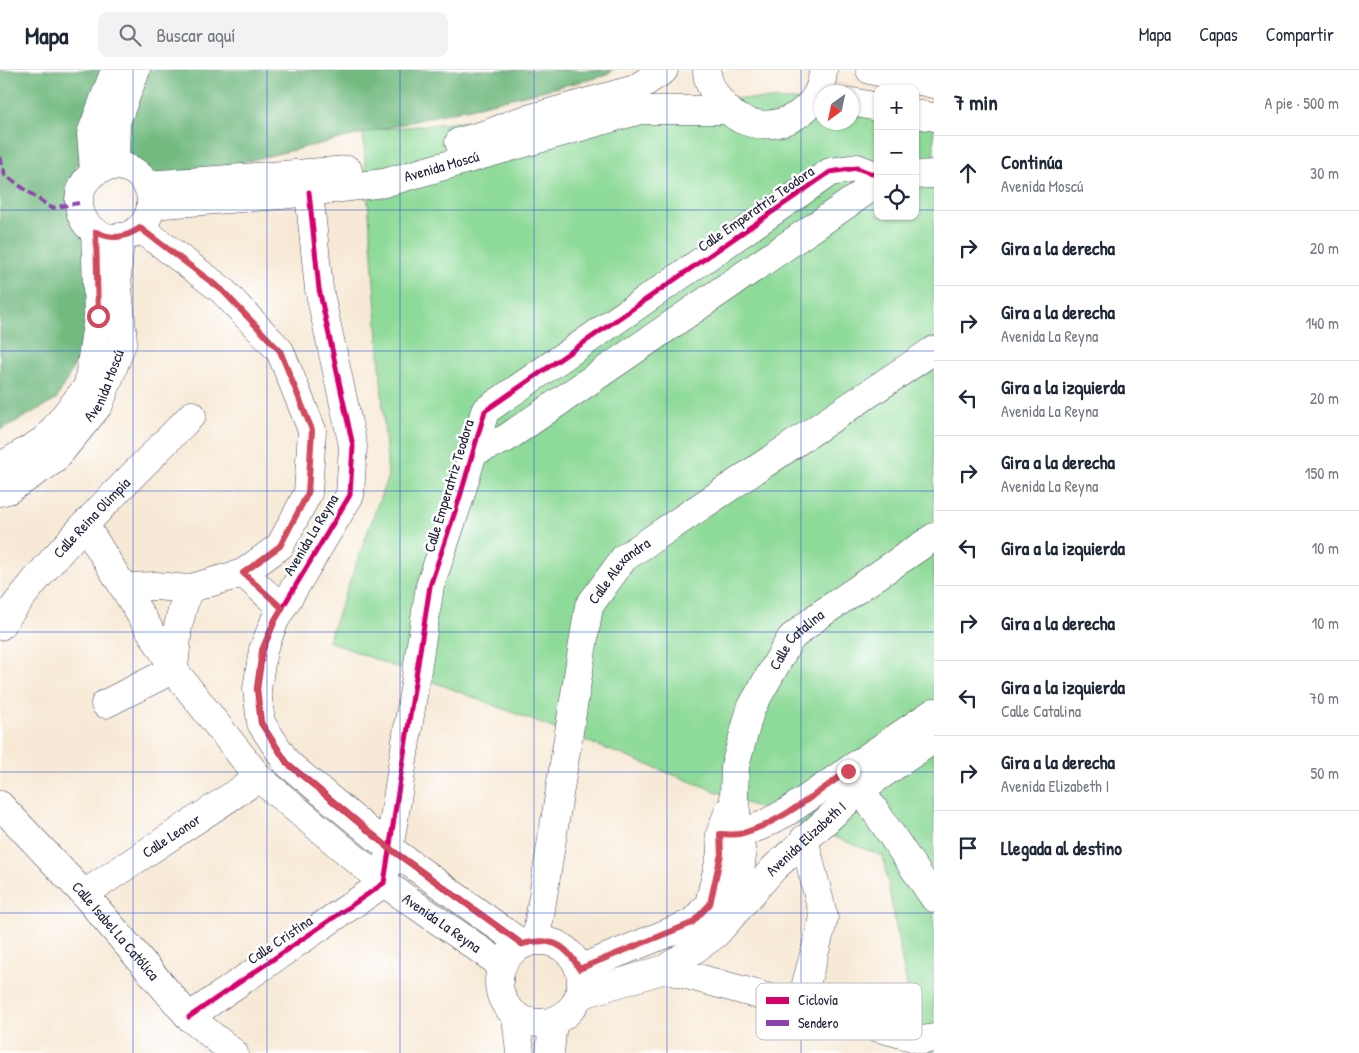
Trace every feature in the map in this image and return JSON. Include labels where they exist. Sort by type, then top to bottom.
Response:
[{"type":"street","points":[[104,169],[91,134],[115,70]]},
{"type":"street","points":[[104,169],[116,122],[136,70]]},
{"type":"street","name":"Avenida Moscú","points":[[638,99],[664,70]]},
{"type":"street","points":[[707,70],[712,92],[727,110],[738,118],[756,125],[774,125],[792,119],[807,109],[814,98]]},
{"type":"street","points":[[870,70],[934,84]]},
{"type":"street","name":"Avenida Moscú","points":[[131,217],[384,183],[493,142],[638,99],[727,110]]},
{"type":"street","points":[[859,103],[874,106]]},
{"type":"street","points":[[919,115],[934,117]]},
{"type":"street","name":"Avenida Moscú","points":[[131,217],[493,142]]},
{"type":"street","points":[[128,168],[139,174],[131,217],[87,224],[81,214],[79,203],[82,186],[104,169],[128,168]]},
{"type":"street","name":"Calle Emperatriz Teodora","points":[[384,883],[430,586],[459,500],[485,411],[830,172],[857,168],[874,175]]},
{"type":"street","points":[[919,175],[934,174]]},
{"type":"street","name":"Calle Emperatriz Teodora","points":[[473,452],[505,439],[862,194],[874,181]]},
{"type":"street","name":"Avenida La Reyna","points":[[309,192],[319,289],[353,446],[350,495],[275,620],[262,650],[257,689],[261,723],[287,763],[389,848],[529,942]]},
{"type":"street","name":"Avenida Moscú","points":[[0,467],[46,439],[88,386],[98,316],[131,217]]},
{"type":"street","name":"Avenida Moscú","points":[[0,492],[8,490],[54,460],[98,405],[123,341],[117,277],[131,217]]},
{"type":"street","name":"Avenida La Reyna","points":[[124,587],[156,586],[188,589],[243,573],[280,546],[308,493],[312,430],[280,351],[222,290],[131,217]]},
{"type":"street","name":"Calle Alexandra","points":[[529,942],[589,606],[624,558],[934,350]]},
{"type":"street","points":[[308,417],[344,405]]},
{"type":"street","name":"Calle Reina Olimpia","points":[[0,626],[25,591],[85,525],[192,415]]},
{"type":"street","name":"Avenida La Reyna","points":[[85,525],[174,669],[259,778],[384,883],[502,964]]},
{"type":"street","name":"Calle Catalina","points":[[580,982],[692,923],[710,904],[721,854],[729,834],[734,796],[735,766],[751,708],[791,638],[818,616],[934,537]]},
{"type":"street","points":[[243,573],[282,608]]},
{"type":"street","points":[[105,704],[174,669],[178,626],[188,589]]},
{"type":"street","name":"Avenida Elizabeth I","points":[[736,911],[774,868],[804,839],[854,780],[934,712]]},
{"type":"street","name":"Avenida Elizabeth I","points":[[729,834],[761,826],[934,739]]},
{"type":"street","name":"Calle Leonor","points":[[84,894],[259,778]]},
{"type":"street","points":[[854,780],[934,898]]},
{"type":"street","name":"Calle Isabel La Católica","points":[[0,805],[84,894],[189,1017],[234,1053]]},
{"type":"street","name":"Calle Catalina","points":[[729,834],[742,856],[736,911]]},
{"type":"street","points":[[804,839],[824,918],[806,983]]},
{"type":"street","name":"Calle Cristina","points":[[189,1017],[384,883]]},
{"type":"street","points":[[665,969],[716,934],[736,911]]},
{"type":"street","points":[[550,941],[563,948],[574,958],[580,982],[574,1006],[565,1016],[553,1022],[541,1024],[528,1022],[516,1016],[506,1006],[500,993],[498,978],[502,964],[510,952],[529,942],[550,941]]},
{"type":"street","points":[[580,982],[665,969],[756,994]]},
{"type":"street","points":[[516,1016],[520,1053]]},
{"type":"street","points":[[550,1053],[553,1022]]},
{"type":"green space","points":[[0,70],[613,70],[604,76],[168,180],[75,164],[98,320],[56,400],[0,430]]},
{"type":"green space","points":[[725,98],[814,101],[814,130],[859,130],[859,102],[874,103],[874,220],[919,220],[919,104],[934,105],[934,1053],[919,1053],[917,1040],[922,1040],[922,983],[906,983],[883,856],[328,641],[388,476],[363,131]]},
{"type":"marked path","points":[[0,157],[5,175],[51,208],[79,203]]},
{"type":"cycle path","points":[[189,1017],[384,883],[430,586],[459,500],[485,411],[830,172],[857,168],[875,175]]},
{"type":"cycle path","points":[[309,192],[319,289],[353,446],[350,495],[275,620],[263,650],[257,689],[261,723],[287,763],[389,848],[522,944]]},
{"type":"route","points":[[98,316],[96,232],[112,238],[131,234],[140,228],[222,290],[280,351],[312,430],[308,493],[280,546],[243,573],[282,608],[262,650],[257,689],[261,723],[287,763],[389,848],[522,944],[536,940],[550,941],[563,948],[574,958],[579,969],[692,923],[710,904],[721,854],[720,834],[738,834],[761,826],[787,812],[848,771]]}]
